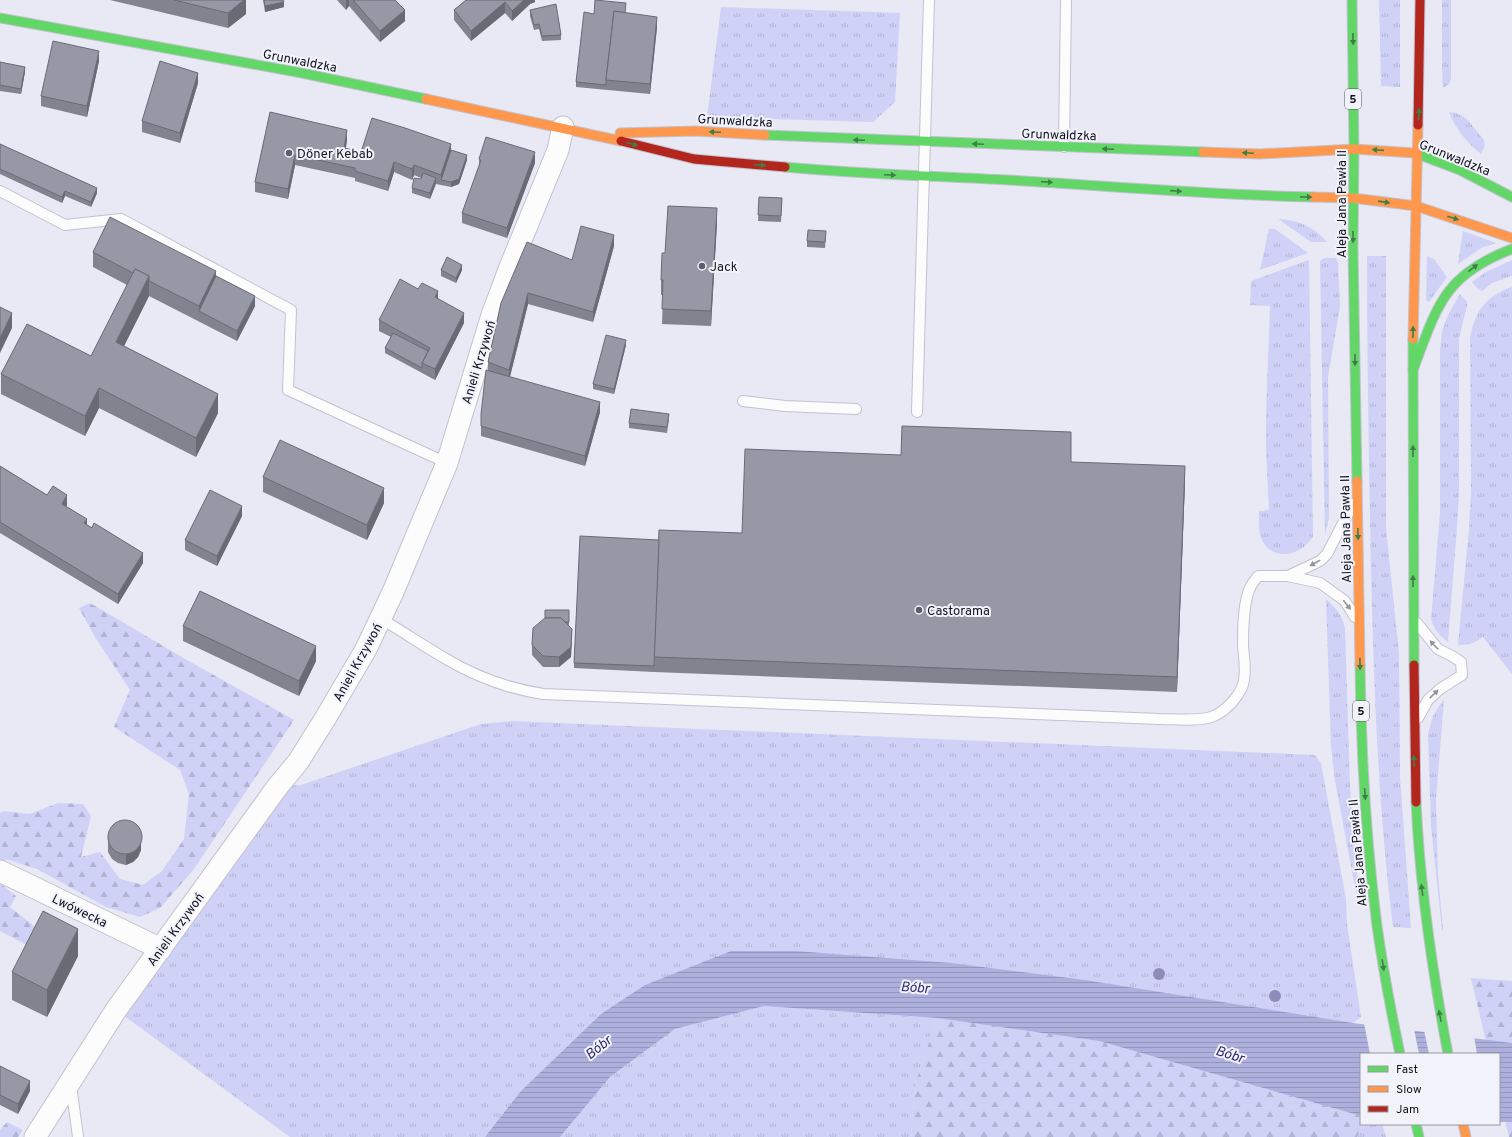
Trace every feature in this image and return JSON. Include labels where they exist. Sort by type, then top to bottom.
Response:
[{"type":"street","name":"Aleja Jana Pawła II","points":[[1352,0],[1354,149],[1353,198],[1361,729],[1364,786],[1377,926],[1388,999],[1400,1053]]},
{"type":"street","points":[[1420,0],[1420,87],[1412,371],[1414,726],[1417,828],[1426,929],[1435,992],[1448,1053]]},
{"type":"street","name":"Grunwaldzka","points":[[0,18],[302,73],[563,127],[694,160],[848,173],[1008,180],[1250,196],[1353,198],[1416,206],[1512,238]]},
{"type":"street","name":"Anieli Krzywoń","points":[[35,1137],[116,1010],[278,786],[298,762],[362,656],[380,619],[447,463],[492,315],[558,150],[563,127]]},
{"type":"street","name":"Grunwaldzka","points":[[594,134],[696,131],[926,142],[1260,154],[1354,149],[1417,153],[1460,170],[1512,197]]},
{"type":"street","points":[[1412,371],[1437,309],[1459,279],[1479,263],[1512,249]]},
{"type":"street","name":"Lwówecka","points":[[0,871],[161,949]]},
{"type":"street","points":[[1416,1125],[1419,1137]]},
{"type":"street","points":[[1463,1125],[1466,1137]]},
{"type":"lane","points":[[917,412],[929,0]]},
{"type":"lane","points":[[1064,147],[1066,0]]},
{"type":"lane","points":[[696,131],[697,119]]},
{"type":"lane","points":[[0,191],[65,225],[121,219],[291,310],[288,390],[447,463]]},
{"type":"lane","points":[[743,401],[785,406],[856,409]]},
{"type":"lane","points":[[1288,576],[1320,561],[1327,554],[1357,496]]},
{"type":"lane","points":[[380,619],[450,661],[491,680],[519,690],[543,694],[1159,719],[1198,719],[1213,717],[1224,710],[1240,690],[1244,681],[1245,668],[1244,623],[1246,602],[1250,586],[1258,576],[1288,576],[1320,584],[1345,601],[1353,613],[1359,628]]},
{"type":"lane","points":[[1414,620],[1438,649],[1461,662],[1462,675],[1440,689],[1428,700],[1414,726]]},
{"type":"lane","points":[[71,1081],[78,1137]]},
{"type":"green space","points":[[1379,0],[1400,0],[1400,87],[1381,86]]},
{"type":"green space","points":[[1442,0],[1451,0],[1451,79],[1449,84],[1443,88],[1442,68]]},
{"type":"green space","points":[[721,7],[900,13],[895,102],[873,122],[707,117]]},
{"type":"green space","points":[[1449,112],[1456,113],[1466,118],[1484,140],[1485,146],[1481,154],[1462,135]]},
{"type":"green space","points":[[1278,219],[1299,222],[1311,228],[1322,236],[1327,242],[1311,242]]},
{"type":"green space","points":[[1269,229],[1275,229],[1308,253],[1260,270]]},
{"type":"green space","points":[[1463,231],[1496,243],[1483,247],[1458,264]]},
{"type":"green space","points":[[1367,256],[1386,256],[1386,528],[1399,653],[1400,777],[1411,928],[1393,927],[1380,793],[1375,704],[1371,570]]},
{"type":"green space","points":[[1427,256],[1434,259],[1447,277],[1429,302],[1426,300]]},
{"type":"green space","points":[[1324,258],[1336,258],[1338,263],[1340,307],[1328,377],[1329,518],[1325,535],[1320,261]]},
{"type":"green space","points":[[1309,260],[1313,537],[1301,549],[1289,554],[1279,554],[1270,550],[1263,542],[1259,523],[1259,511],[1269,510],[1266,452],[1266,413],[1270,306],[1250,305],[1251,281]]},
{"type":"green space","points":[[1512,260],[1512,276],[1492,283],[1482,291],[1472,282],[1486,272]]},
{"type":"green space","points":[[1512,287],[1512,674],[1483,637],[1472,643],[1458,645],[1471,493],[1470,339],[1474,321],[1482,307],[1495,295]]},
{"type":"green space","points":[[1460,294],[1467,302],[1467,306],[1459,338],[1459,494],[1448,642],[1437,632],[1431,619],[1440,513],[1440,350],[1442,331],[1448,315]]},
{"type":"green space","points":[[1326,599],[1338,612],[1345,628],[1350,787],[1359,897],[1357,898],[1335,781],[1331,747]]},
{"type":"green space","points":[[90,603],[294,720],[194,869],[160,908],[140,917],[106,907],[37,869],[6,859],[0,872],[0,813],[3,811],[30,814],[58,803],[83,804],[91,816],[81,857],[100,852],[120,879],[143,885],[162,871],[184,839],[189,794],[180,770],[114,727],[130,690],[95,637],[79,608]]},
{"type":"green space","points":[[1444,700],[1436,799],[1438,874],[1442,930],[1431,826],[1428,734],[1433,716]]},
{"type":"green space","points":[[512,721],[1315,755],[1321,763],[1346,899],[1347,924],[1361,1017],[1353,1023],[796,951],[520,1092],[485,1137],[290,1137],[116,1010],[278,786],[301,785],[481,724]]},
{"type":"green space","points":[[0,883],[16,896],[10,907],[39,930],[29,946],[0,931]]},
{"type":"green space","points":[[1471,978],[1512,981],[1512,1137],[1509,1137],[1500,1100],[1500,1053],[1489,1053]]},
{"type":"green space","points":[[764,1006],[937,1018],[915,1084],[911,1137],[560,1137],[610,1077],[675,1029]]},
{"type":"green space","points":[[937,1018],[1099,1041],[1360,1116],[1360,1125],[1362,1125],[1357,1137],[911,1137],[915,1084]]},
{"type":"green space","points":[[7,1122],[23,1130],[18,1137],[0,1137],[0,1130]]},
{"type":"green space","points":[[1362,1125],[1382,1125],[1386,1137],[1357,1137]]},
{"type":"water","name":"Bóbr","points":[[731,951],[796,951],[951,963],[1085,980],[1353,1023],[1512,1043],[1512,1122],[1500,1122],[1500,1053],[1360,1053],[1360,1116],[1099,1041],[937,1018],[764,1006],[675,1029],[610,1077],[560,1137],[485,1137],[520,1092],[601,1014],[645,985]]},
{"type":"pier","points":[[1364,1023],[1414,1029],[1419,1053],[1370,1053]]},
{"type":"pier","points":[[1424,1030],[1474,1036],[1477,1053],[1429,1053]]},
{"type":"building","points":[[174,0],[244,0],[228,13]]},
{"type":"building","points":[[264,0],[283,0],[284,2],[265,6]]},
{"type":"building","points":[[353,0],[395,0],[405,10],[380,31]]},
{"type":"building","points":[[466,0],[524,0],[512,11],[505,2],[471,31],[454,10]]},
{"type":"building","points":[[595,0],[626,3],[625,13],[614,11],[606,85],[576,82],[584,12],[594,14]]},
{"type":"building","points":[[556,4],[561,35],[542,36],[539,24],[534,25],[530,10]]},
{"type":"building","points":[[614,11],[657,17],[650,84],[606,80]]},
{"type":"building","points":[[53,41],[99,51],[87,106],[41,96]]},
{"type":"building","points":[[160,61],[198,73],[180,133],[142,121]]},
{"type":"building","points":[[0,62],[25,67],[21,89],[0,85]]},
{"type":"building","points":[[270,112],[347,130],[344,148],[361,152],[372,118],[451,144],[441,175],[414,165],[412,169],[394,162],[388,181],[355,171],[355,168],[295,155],[288,189],[255,182]]},
{"type":"building","points":[[486,137],[535,152],[507,228],[462,213],[481,160],[479,159]]},
{"type":"building","points":[[0,144],[97,188],[91,202],[65,191],[62,197],[0,169]]},
{"type":"building","points":[[451,150],[467,155],[459,179],[451,182],[441,180]]},
{"type":"building","points":[[423,173],[436,178],[430,193],[412,188],[414,178],[421,179]]},
{"type":"building","points":[[759,197],[782,198],[781,216],[758,215]]},
{"type":"building","points":[[668,206],[717,208],[711,311],[662,309],[662,253],[665,253]]},
{"type":"building","points":[[110,217],[216,271],[199,306],[149,281],[149,276],[135,269],[133,273],[93,252]]},
{"type":"building","points":[[581,226],[614,235],[593,312],[528,293],[509,370],[488,362],[501,303],[527,242],[572,260]]},
{"type":"building","points":[[808,230],[826,231],[825,242],[807,241]]},
{"type":"building","points":[[447,257],[462,265],[456,278],[441,270]]},
{"type":"building","points":[[135,269],[149,276],[116,342],[218,394],[196,438],[99,388],[85,416],[1,374],[27,324],[91,356]]},
{"type":"building","points":[[216,276],[255,296],[237,331],[199,311]]},
{"type":"building","points":[[400,279],[418,289],[422,283],[438,291],[435,297],[464,313],[435,369],[422,363],[430,348],[379,320]]},
{"type":"building","points":[[0,307],[12,313],[0,338]]},
{"type":"building","points":[[393,333],[428,351],[422,363],[422,368],[385,348]]},
{"type":"building","points":[[606,335],[626,340],[614,389],[593,384]]},
{"type":"building","points":[[486,370],[600,402],[585,456],[481,426]]},
{"type":"building","points":[[631,409],[669,414],[667,427],[629,423]]},
{"type":"building","name":"Castorama","points":[[902,426],[1071,432],[1071,462],[1185,466],[1177,677],[654,657],[659,530],[742,533],[745,449],[901,455]]},
{"type":"building","points":[[280,440],[384,488],[367,525],[263,477]]},
{"type":"building","points":[[0,466],[47,495],[53,486],[67,495],[62,504],[87,519],[84,523],[92,528],[94,523],[143,553],[118,594],[0,522]]},
{"type":"building","points":[[210,490],[242,506],[217,556],[185,540]]},
{"type":"building","points":[[580,536],[659,540],[654,666],[574,663]]},
{"type":"building","points":[[200,591],[316,646],[299,681],[183,626]]},
{"type":"building","points":[[545,610],[569,610],[569,622],[565,622],[561,618],[545,618]]},
{"type":"building","points":[[545,618],[561,618],[572,629],[571,647],[559,657],[543,656],[532,645],[533,628]]},
{"type":"building","points":[[125,820],[137,825],[142,837],[137,849],[125,854],[113,849],[108,837],[113,825]]},
{"type":"building","points":[[43,911],[78,929],[47,990],[12,972]]},
{"type":"building","points":[[0,1066],[30,1081],[18,1104],[0,1095]]},
{"type":"traffic: fast","points":[[1352,0],[1354,149],[1353,248],[1357,481]]},
{"type":"traffic: fast","points":[[0,18],[302,73],[426,99]]},
{"type":"traffic: fast","points":[[765,135],[1203,152]]},
{"type":"traffic: fast","points":[[1415,153],[1460,170],[1512,197]]},
{"type":"traffic: fast","points":[[785,167],[1199,192],[1313,197]]},
{"type":"traffic: fast","points":[[1413,370],[1437,311],[1457,282],[1471,270],[1489,259],[1512,249]]},
{"type":"traffic: fast","points":[[1413,339],[1414,665]]},
{"type":"traffic: fast","points":[[1360,665],[1365,796],[1373,894],[1390,1006],[1400,1053]]},
{"type":"traffic: fast","points":[[1416,802],[1420,865],[1424,897],[1437,991],[1448,1053]]},
{"type":"traffic: fast","points":[[1416,1125],[1419,1137]]},
{"type":"traffic: slow","points":[[426,99],[621,141]]},
{"type":"traffic: slow","points":[[1413,339],[1418,125]]},
{"type":"traffic: slow","points":[[620,133],[696,131],[765,135]]},
{"type":"traffic: slow","points":[[1203,152],[1260,154],[1354,149],[1415,153]]},
{"type":"traffic: slow","points":[[1313,197],[1353,198],[1416,206],[1512,238]]},
{"type":"traffic: slow","points":[[1357,481],[1360,665]]},
{"type":"traffic: slow","points":[[1463,1125],[1466,1137]]},
{"type":"traffic: jam","points":[[1418,125],[1420,0]]},
{"type":"traffic: jam","points":[[621,141],[694,159],[785,167]]},
{"type":"traffic: jam","points":[[1414,665],[1416,802]]},
{"type":"place","name":"Döner Kebab","points":[[289,153]]},
{"type":"place","name":"Jack","points":[[702,266]]},
{"type":"place","name":"Castorama","points":[[919,610]]}]
